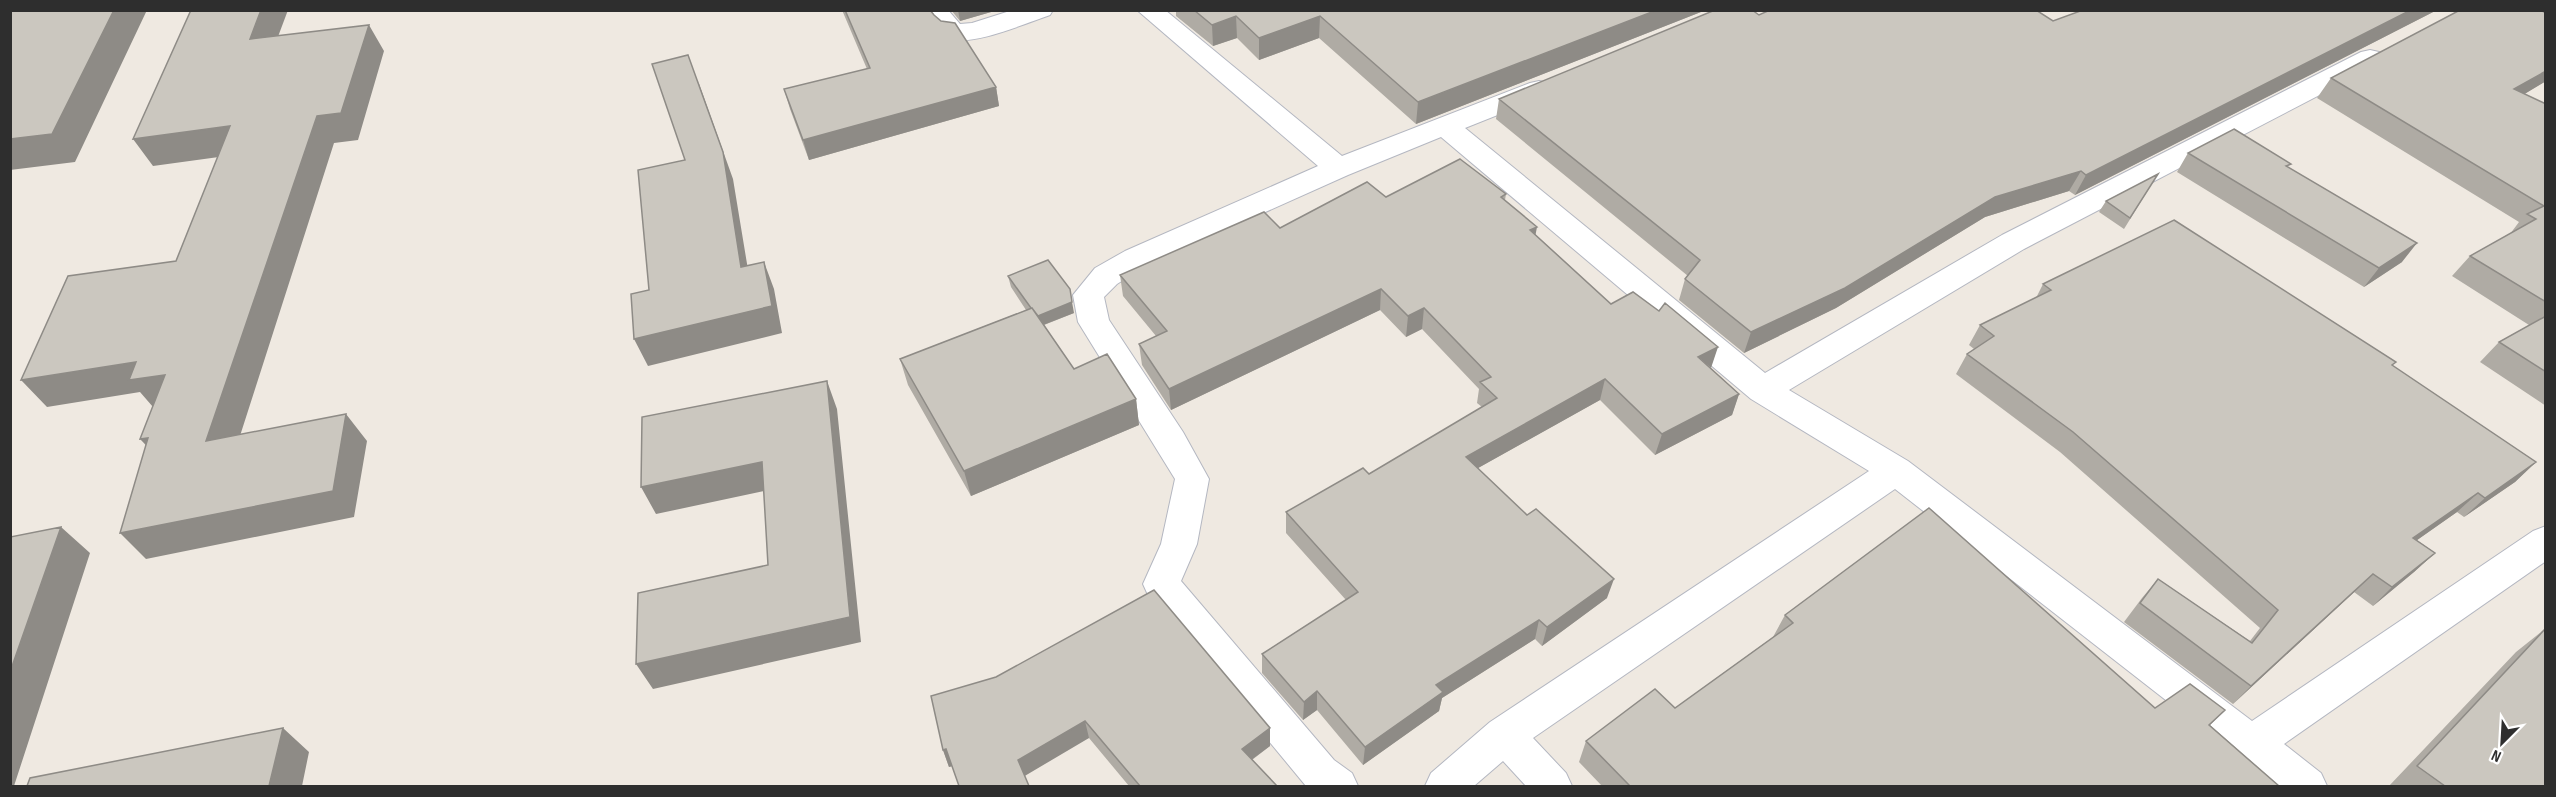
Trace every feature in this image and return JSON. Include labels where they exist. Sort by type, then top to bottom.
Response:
[{"type":"street","points":[[934,10],[953,32],[974,31],[1041,10]]},
{"type":"street","points":[[1149,10],[1338,168]]},
{"type":"street","points":[[1763,390],[2013,242],[2389,48]]},
{"type":"street","points":[[1338,786],[1320,773],[1161,584],[1179,544],[1192,479],[1171,441],[1094,322],[1088,295],[1106,276],[1136,258],[1338,168],[1567,78]]},
{"type":"street","points":[[1446,127],[1763,390],[1896,471],[2307,786]]},
{"type":"street","points":[[1445,786],[1504,735],[1896,471]]},
{"type":"street","points":[[2251,744],[2546,541]]},
{"type":"street","points":[[1504,735],[1552,786]]},
{"type":"building","points":[[10,10],[114,10],[52,134],[10,139]]},
{"type":"building","points":[[191,10],[261,10],[250,39],[369,25],[341,113],[317,116],[206,441],[346,414],[333,491],[120,533],[148,438],[140,439],[165,375],[129,380],[136,362],[21,380],[68,276],[176,261],[230,126],[133,139]]},
{"type":"building","points":[[845,10],[930,10],[941,21],[955,23],[996,87],[803,140],[784,89],[870,68]]},
{"type":"building","points":[[1194,10],[1657,10],[1418,102],[1320,16],[1259,38],[1236,16],[1212,25]]},
{"type":"building","points":[[1715,10],[1752,10],[1759,15],[1770,10],[2036,10],[2053,21],[2083,10],[2411,10],[2086,175],[2081,171],[1995,197],[1845,288],[1751,332],[1685,279],[1700,260],[1499,99]]},
{"type":"building","points":[[2460,10],[2540,10],[2546,13],[2546,71],[2514,89],[2546,104],[2546,302],[2470,256],[2536,219],[2527,214],[2544,206],[2331,78]]},
{"type":"building","points":[[688,55],[723,152],[741,267],[764,262],[772,306],[634,339],[631,294],[649,290],[638,170],[685,160],[652,64]]},
{"type":"building","points":[[2234,129],[2291,164],[2286,166],[2417,243],[2379,268],[2188,153]]},
{"type":"building","points":[[1460,159],[1506,194],[1501,197],[1537,227],[1530,230],[1611,304],[1633,292],[1659,311],[1665,303],[1718,347],[1698,357],[1739,394],[1662,434],[1605,379],[1466,457],[1527,515],[1536,509],[1614,579],[1547,627],[1539,620],[1436,685],[1443,692],[1365,747],[1317,691],[1304,702],[1262,654],[1358,592],[1286,512],[1363,468],[1369,474],[1497,398],[1480,382],[1491,377],[1424,308],[1408,316],[1381,289],[1169,389],[1139,344],[1167,331],[1120,275],[1264,212],[1280,228],[1367,182],[1386,197]]},
{"type":"building","points":[[2158,174],[2130,218],[2106,201]]},
{"type":"building","points":[[2174,220],[2396,362],[2392,365],[2536,462],[2485,498],[2478,493],[2413,538],[2435,553],[2392,587],[2373,574],[2251,686],[2140,603],[2158,579],[2252,643],[2278,610],[2073,432],[1967,354],[1994,336],[1980,325],[2051,290],[2043,284]]},
{"type":"building","points":[[1048,260],[1070,289],[1072,302],[1038,316],[1008,276]]},
{"type":"building","points":[[1032,308],[1074,369],[1107,354],[1136,399],[964,471],[900,359]]},
{"type":"building","points":[[2546,316],[2546,372],[2499,342]]},
{"type":"building","points":[[827,381],[850,617],[636,664],[638,593],[768,565],[762,462],[641,487],[642,417]]},
{"type":"building","points":[[1929,508],[2155,708],[2190,684],[2225,710],[2209,725],[2279,786],[1630,786],[1586,741],[1655,689],[1675,708],[1793,623],[1785,615]]},
{"type":"building","points":[[61,527],[10,672],[10,537]]},
{"type":"building","points":[[1154,590],[1270,728],[1242,749],[1277,786],[1140,786],[1085,721],[1018,760],[1029,786],[959,786],[946,749],[943,750],[931,696],[996,677]]},
{"type":"building","points":[[2546,628],[2546,786],[2445,786],[2417,766]]},
{"type":"building","points":[[283,728],[269,786],[27,786],[30,778]]}]
